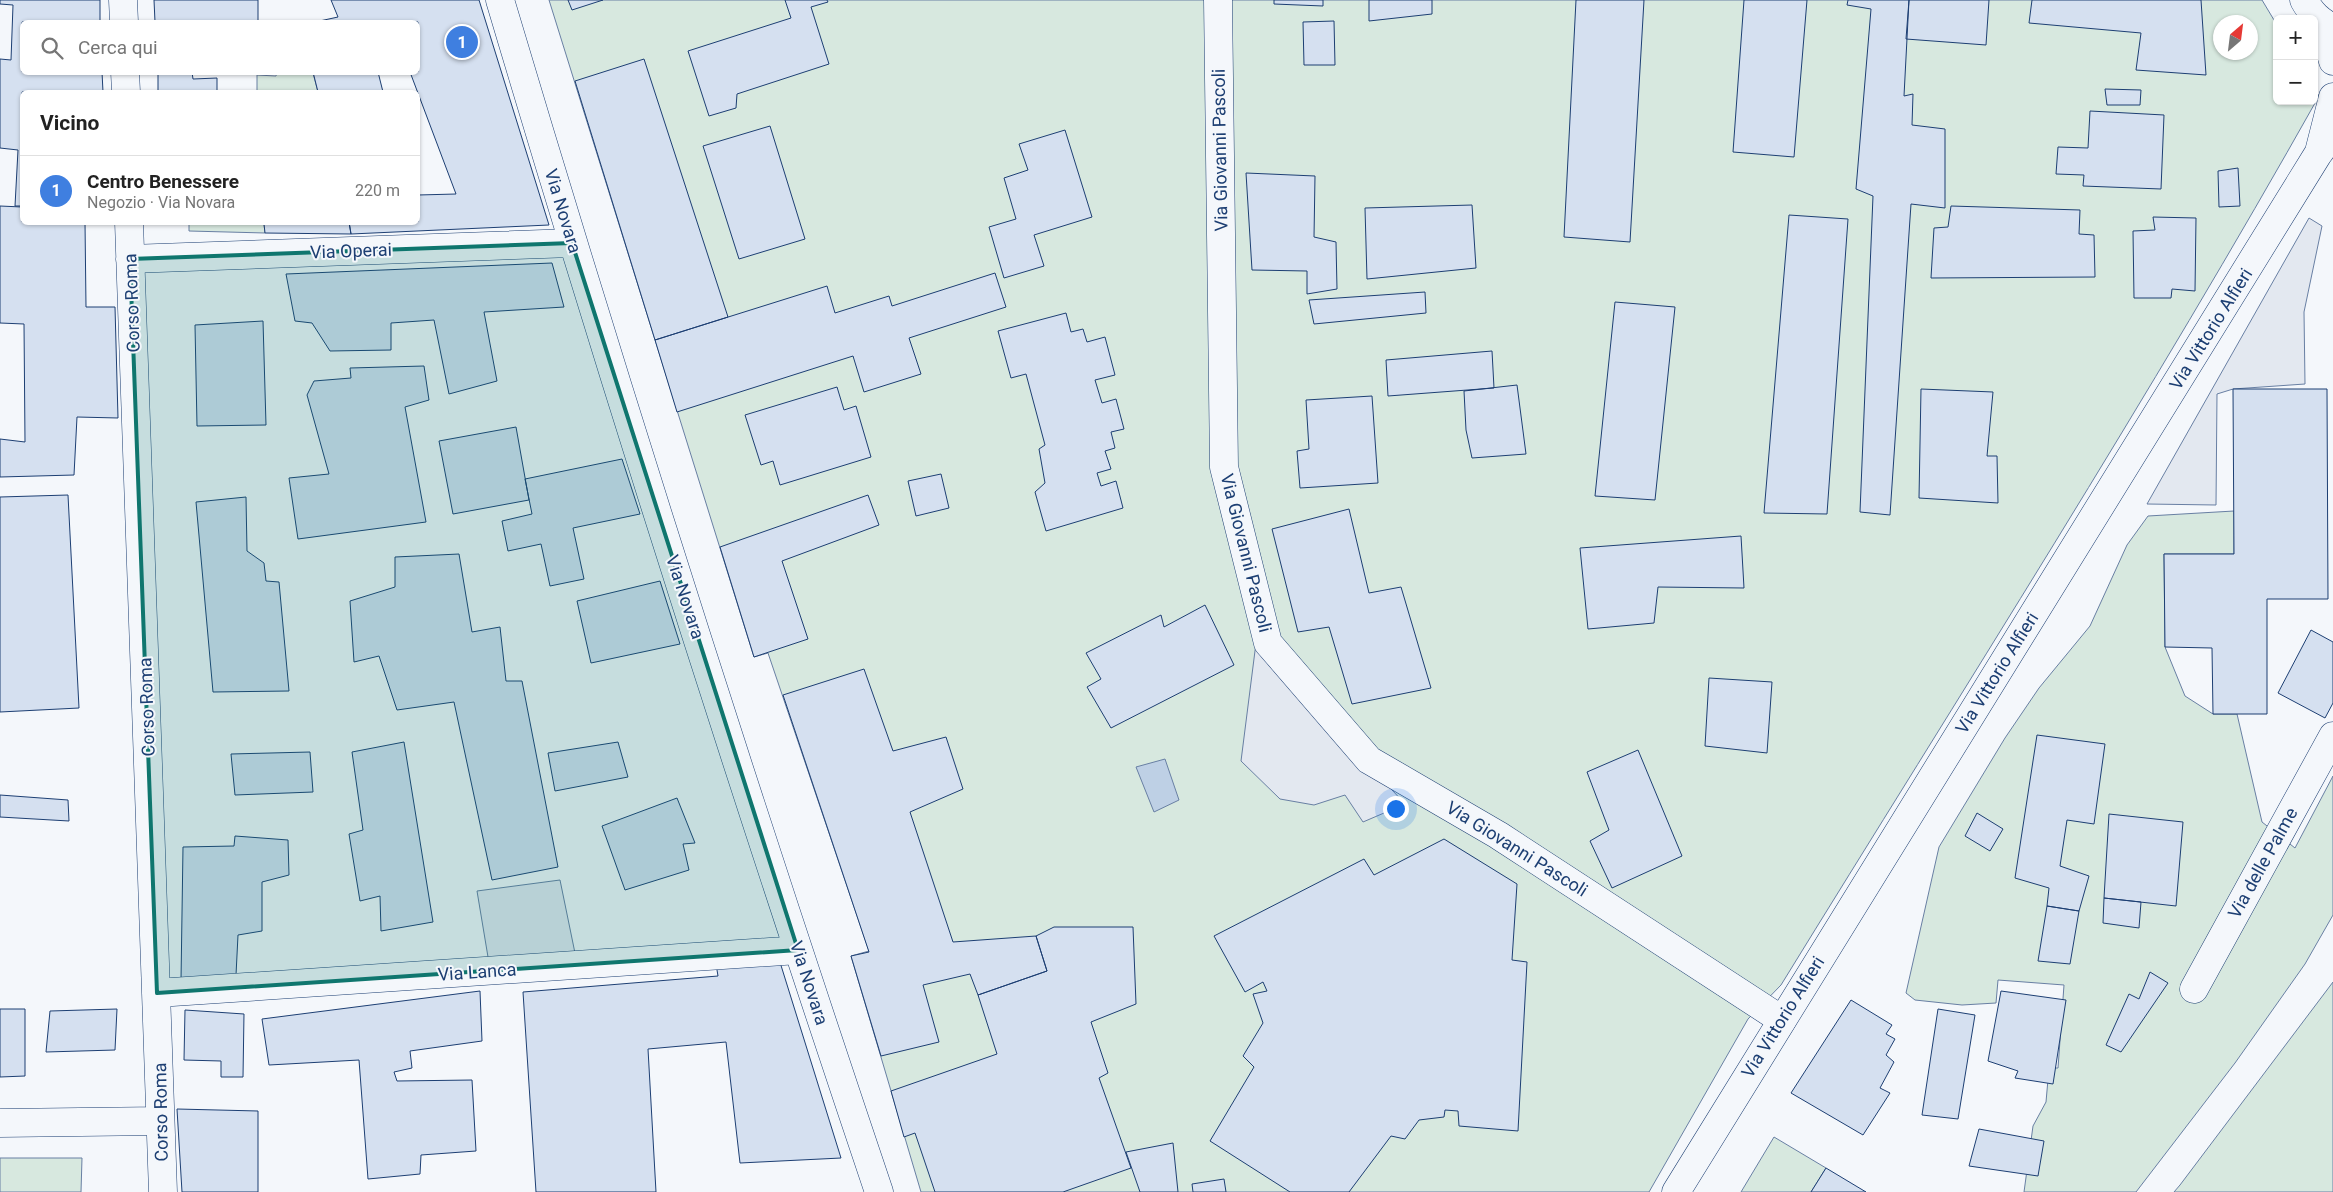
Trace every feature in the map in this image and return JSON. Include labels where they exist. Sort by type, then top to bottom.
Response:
[{"type":"street","points":[[123,0],[124,20]]},
{"type":"street","name":"Via Novara","points":[[500,0],[572,242],[798,950],[879,1192]]},
{"type":"street","name":"Via Giovanni Pascoli","points":[[1218,0],[1224,467],[1268,643],[1369,760],[1498,835],[1782,1020]]},
{"type":"street","points":[[2304,0],[2310,11],[2328,25],[2333,61]]},
{"type":"street","points":[[125,75],[126,90]]},
{"type":"street","name":"Via Vittorio Alfieri","points":[[1676,1192],[2326,144],[2333,97]]},
{"type":"street","name":"Corso Roma","points":[[129,225],[163,1192]]},
{"type":"street","name":"Via Operai","points":[[130,259],[572,242]]},
{"type":"street","name":"Via delle Palme","points":[[2194,989],[2333,736]]},
{"type":"street","name":"Via Lanca","points":[[157,993],[798,950]]},
{"type":"street","points":[[0,1122],[160,1121]]},
{"type":"highlighted area","points":[[572,243],[798,950],[157,993],[130,259]]},
{"type":"shaded area","points":[[549,0],[2262,0],[2273,18],[2273,105],[2314,105],[2255,209],[2122,432],[1781,985],[1748,1019],[1649,1192],[921,1192],[851,956],[869,951],[768,653],[754,657]]},
{"type":"shaded area","points":[[257,75],[314,75],[317,90],[257,90]]},
{"type":"shaded area","points":[[2309,218],[2322,226],[2304,312],[2305,384],[2233,389],[2217,394],[2216,505],[2147,504]]},
{"type":"shaded area","points":[[189,225],[264,225],[265,233],[189,231]]},
{"type":"shaded area","points":[[2234,511],[2234,554],[2164,554],[2165,647],[2185,696],[2213,714],[2237,714],[2262,822],[2295,848],[2333,776],[2333,915],[2305,964],[2235,1063],[2136,1192],[2024,1192],[2033,1126],[2046,1102],[2049,1068],[2058,1068],[2064,985],[1998,980],[1996,1003],[1962,1005],[1915,1000],[1906,993],[1939,847],[2005,738],[2039,688],[2090,626],[2127,545],[2148,516]]},
{"type":"shaded area","points":[[1256,643],[1405,804],[1363,822],[1345,795],[1314,805],[1280,799],[1241,761]]},
{"type":"shaded area","points":[[560,880],[576,958],[490,969],[477,891]]},
{"type":"shaded area","points":[[2333,982],[2333,1192],[2174,1192],[2180,1185]]},
{"type":"shaded area","points":[[1774,1137],[1826,1168],[1811,1192],[1741,1192]]},
{"type":"shaded area","points":[[0,1158],[82,1158],[81,1192],[0,1192]]},
{"type":"water","points":[[1165,759],[1179,800],[1154,812],[1136,767]]},
{"type":"building","points":[[0,0],[100,0],[100,20],[20,20],[20,75],[102,75],[103,90],[20,90],[20,206],[15,206],[18,150],[0,148],[0,59],[11,60],[13,5],[0,4]]},
{"type":"building","points":[[154,0],[258,0],[258,20],[155,20]]},
{"type":"building","points":[[331,0],[479,0],[549,225],[351,234],[350,225],[420,225],[420,195],[456,194],[420,99],[420,90],[417,90],[411,75],[420,75],[420,20],[324,20],[338,17]]},
{"type":"building","points":[[568,0],[603,0],[572,10]]},
{"type":"building","points":[[785,0],[827,0],[828,2],[811,7],[829,64],[737,94],[736,108],[709,116],[688,51],[791,18]]},
{"type":"building","points":[[1274,0],[1323,0],[1323,6],[1274,4]]},
{"type":"building","points":[[1369,0],[1432,0],[1432,14],[1369,21]]},
{"type":"building","points":[[1576,0],[1644,0],[1630,242],[1564,237]]},
{"type":"building","points":[[1744,0],[1807,0],[1794,157],[1733,152]]},
{"type":"building","points":[[1848,0],[1909,0],[1904,96],[1913,94],[1912,125],[1945,129],[1945,208],[1911,204],[1890,515],[1860,512],[1873,196],[1856,189],[1871,9],[1847,5]]},
{"type":"building","points":[[1909,0],[1989,0],[1986,45],[1906,39]]},
{"type":"building","points":[[2032,0],[2201,0],[2206,75],[2136,70],[2141,33],[2029,23]]},
{"type":"building","points":[[1334,21],[1335,65],[1304,65],[1303,22]]},
{"type":"building","points":[[644,59],[728,317],[655,340],[575,81]]},
{"type":"building","points":[[158,75],[192,75],[193,79],[217,78],[217,90],[158,90]]},
{"type":"building","points":[[314,75],[379,75],[382,90],[318,90]]},
{"type":"building","points":[[2105,89],[2141,90],[2140,105],[2107,105]]},
{"type":"building","points":[[2090,111],[2164,115],[2161,189],[2083,186],[2084,175],[2056,174],[2058,147],[2088,148]]},
{"type":"building","points":[[770,126],[805,239],[739,259],[703,146]]},
{"type":"building","points":[[1065,130],[1092,217],[1034,235],[1044,266],[1004,278],[989,227],[1016,219],[1004,178],[1028,170],[1019,144]]},
{"type":"building","points":[[2238,168],[2240,206],[2219,207],[2218,171]]},
{"type":"building","points":[[1246,173],[1315,176],[1314,237],[1336,242],[1337,289],[1307,294],[1307,271],[1252,270]]},
{"type":"building","points":[[1472,205],[1476,268],[1367,279],[1365,208]]},
{"type":"building","points":[[0,206],[20,207],[20,225],[85,225],[86,307],[115,307],[118,418],[77,417],[74,475],[0,477],[0,439],[25,442],[24,324],[0,323]]},
{"type":"building","points":[[1951,206],[2080,210],[2079,234],[2094,235],[2095,277],[1931,278],[1934,228],[1948,227]]},
{"type":"building","points":[[1789,215],[1848,219],[1827,514],[1764,513]]},
{"type":"building","points":[[2153,217],[2196,218],[2195,291],[2172,289],[2171,298],[2134,298],[2133,231],[2155,230]]},
{"type":"building","points":[[264,225],[350,225],[351,234],[265,233]]},
{"type":"building","points":[[552,263],[564,307],[484,312],[497,381],[449,394],[434,320],[391,323],[391,350],[330,351],[312,323],[295,321],[286,274]]},
{"type":"building","points":[[995,273],[1006,307],[909,338],[921,374],[864,392],[853,356],[677,412],[655,340],[827,286],[835,313],[889,296],[892,306]]},
{"type":"building","points":[[1425,292],[1426,313],[1314,324],[1309,300]]},
{"type":"building","points":[[1615,302],[1675,307],[1655,500],[1595,496]]},
{"type":"building","points":[[1066,313],[1071,332],[1083,329],[1087,342],[1105,337],[1115,375],[1095,380],[1102,403],[1116,399],[1124,429],[1111,432],[1115,448],[1105,451],[1111,469],[1097,473],[1101,486],[1116,481],[1123,508],[1046,531],[1035,492],[1045,483],[1039,449],[1045,445],[1026,374],[1011,378],[998,331]]},
{"type":"building","points":[[263,321],[266,425],[197,426],[195,325]]},
{"type":"building","points":[[1492,351],[1494,388],[1388,396],[1386,360]]},
{"type":"building","points":[[424,366],[429,400],[405,407],[426,522],[298,539],[289,478],[329,474],[307,395],[314,381],[351,378],[350,368]]},
{"type":"building","points":[[1517,385],[1526,454],[1472,458],[1466,430],[1464,391]]},
{"type":"building","points":[[837,387],[844,410],[856,406],[871,457],[780,485],[773,461],[761,465],[745,415]]},
{"type":"building","points":[[1921,389],[1993,392],[1987,456],[1997,456],[1998,503],[1919,498]]},
{"type":"building","points":[[2233,389],[2327,389],[2328,599],[2267,599],[2267,714],[2213,714],[2212,648],[2165,647],[2164,554],[2234,554]]},
{"type":"building","points":[[1372,396],[1378,483],[1300,488],[1297,451],[1309,449],[1306,400]]},
{"type":"building","points":[[516,427],[529,500],[453,514],[439,441]]},
{"type":"building","points":[[622,459],[640,514],[573,528],[584,579],[550,586],[541,544],[508,551],[502,521],[532,514],[525,479]]},
{"type":"building","points":[[941,474],[949,508],[916,516],[908,481]]},
{"type":"building","points":[[68,495],[79,708],[0,712],[0,497]]},
{"type":"building","points":[[868,495],[879,525],[782,561],[808,639],[754,657],[720,547]]},
{"type":"building","points":[[246,497],[247,551],[264,563],[266,581],[279,582],[289,691],[213,692],[196,502]]},
{"type":"building","points":[[1349,509],[1369,593],[1401,587],[1431,688],[1352,704],[1329,627],[1298,632],[1272,529]]},
{"type":"building","points":[[1741,536],[1744,588],[1658,587],[1654,623],[1588,629],[1580,548]]},
{"type":"building","points":[[459,554],[472,632],[500,627],[506,681],[522,681],[558,867],[492,880],[454,702],[397,710],[379,656],[354,662],[350,601],[395,587],[395,557]]},
{"type":"building","points":[[660,581],[680,644],[591,663],[577,601]]},
{"type":"building","points":[[1205,605],[1234,665],[1111,728],[1087,687],[1101,679],[1086,653],[1161,615],[1164,627]]},
{"type":"building","points":[[2311,630],[2333,642],[2333,703],[2325,718],[2278,693]]},
{"type":"building","points":[[864,669],[893,751],[946,737],[963,789],[910,812],[953,942],[1036,936],[1047,971],[978,995],[970,974],[923,985],[939,1042],[881,1056],[851,956],[869,952],[783,695]]},
{"type":"building","points":[[1709,678],[1772,682],[1767,753],[1705,746]]},
{"type":"building","points":[[2037,735],[2105,744],[2094,824],[2067,820],[2060,866],[2089,876],[2079,911],[2047,906],[2049,888],[2015,878]]},
{"type":"building","points":[[404,742],[433,922],[381,931],[380,896],[360,901],[349,834],[363,830],[352,752]]},
{"type":"building","points":[[618,742],[628,777],[555,791],[548,753]]},
{"type":"building","points":[[1638,750],[1682,856],[1612,888],[1590,841],[1609,830],[1587,772]]},
{"type":"building","points":[[310,752],[313,792],[235,795],[231,754]]},
{"type":"building","points":[[0,795],[68,800],[69,821],[0,817]]},
{"type":"building","points":[[677,798],[695,843],[683,844],[689,870],[625,890],[602,826]]},
{"type":"building","points":[[1977,813],[2003,829],[1990,851],[1965,836]]},
{"type":"building","points":[[2109,814],[2183,822],[2176,906],[2104,898]]},
{"type":"building","points":[[235,836],[288,840],[289,875],[262,882],[262,931],[238,935],[236,975],[181,980],[183,847],[234,846]]},
{"type":"building","points":[[1444,839],[1517,884],[1512,960],[1527,962],[1518,1131],[1459,1126],[1458,1111],[1445,1110],[1444,1117],[1419,1120],[1405,1139],[1391,1136],[1349,1192],[1290,1192],[1210,1141],[1254,1067],[1243,1056],[1263,1023],[1253,994],[1267,991],[1263,982],[1245,992],[1214,936],[1364,859],[1374,875]]},
{"type":"building","points":[[2104,898],[2141,902],[2139,928],[2103,923]]},
{"type":"building","points":[[2047,906],[2079,911],[2070,964],[2038,961]]},
{"type":"building","points":[[1054,927],[1133,927],[1136,1004],[1091,1022],[1108,1073],[1099,1078],[1131,1168],[1063,1192],[935,1192],[915,1133],[904,1137],[891,1091],[997,1054],[978,995],[1047,971],[1036,936]]},
{"type":"building","points":[[779,959],[841,1158],[740,1163],[726,1042],[648,1049],[656,1192],[536,1192],[523,992],[718,976],[716,964]]},
{"type":"building","points":[[2150,972],[2168,983],[2121,1052],[2106,1045],[2129,994],[2139,999]]},
{"type":"building","points":[[480,991],[482,1041],[410,1051],[412,1068],[394,1072],[397,1081],[472,1080],[476,1151],[421,1155],[420,1174],[368,1179],[359,1060],[269,1065],[262,1019]]},
{"type":"building","points":[[2001,991],[2066,1000],[2053,1084],[2015,1078],[2018,1071],[1988,1061]]},
{"type":"building","points":[[1851,1000],[1892,1025],[1886,1034],[1895,1039],[1886,1055],[1894,1062],[1880,1088],[1890,1093],[1863,1135],[1791,1093]]},
{"type":"building","points":[[0,1009],[25,1009],[25,1076],[0,1077]]},
{"type":"building","points":[[117,1009],[115,1050],[46,1052],[50,1011]]},
{"type":"building","points":[[1938,1009],[1975,1015],[1958,1119],[1922,1115]]},
{"type":"building","points":[[185,1010],[244,1014],[243,1077],[221,1077],[221,1061],[184,1060]]},
{"type":"building","points":[[177,1109],[258,1111],[258,1192],[182,1192]]},
{"type":"building","points":[[1979,1129],[2044,1141],[2038,1176],[1969,1166]]},
{"type":"building","points":[[1173,1143],[1178,1192],[1140,1192],[1126,1152]]},
{"type":"building","points":[[1826,1168],[1866,1192],[1811,1192]]},
{"type":"building","points":[[1224,1179],[1226,1192],[1193,1192],[1192,1184]]},
{"type":"place","name":"Centro Benessere","points":[[462,42]]}]
